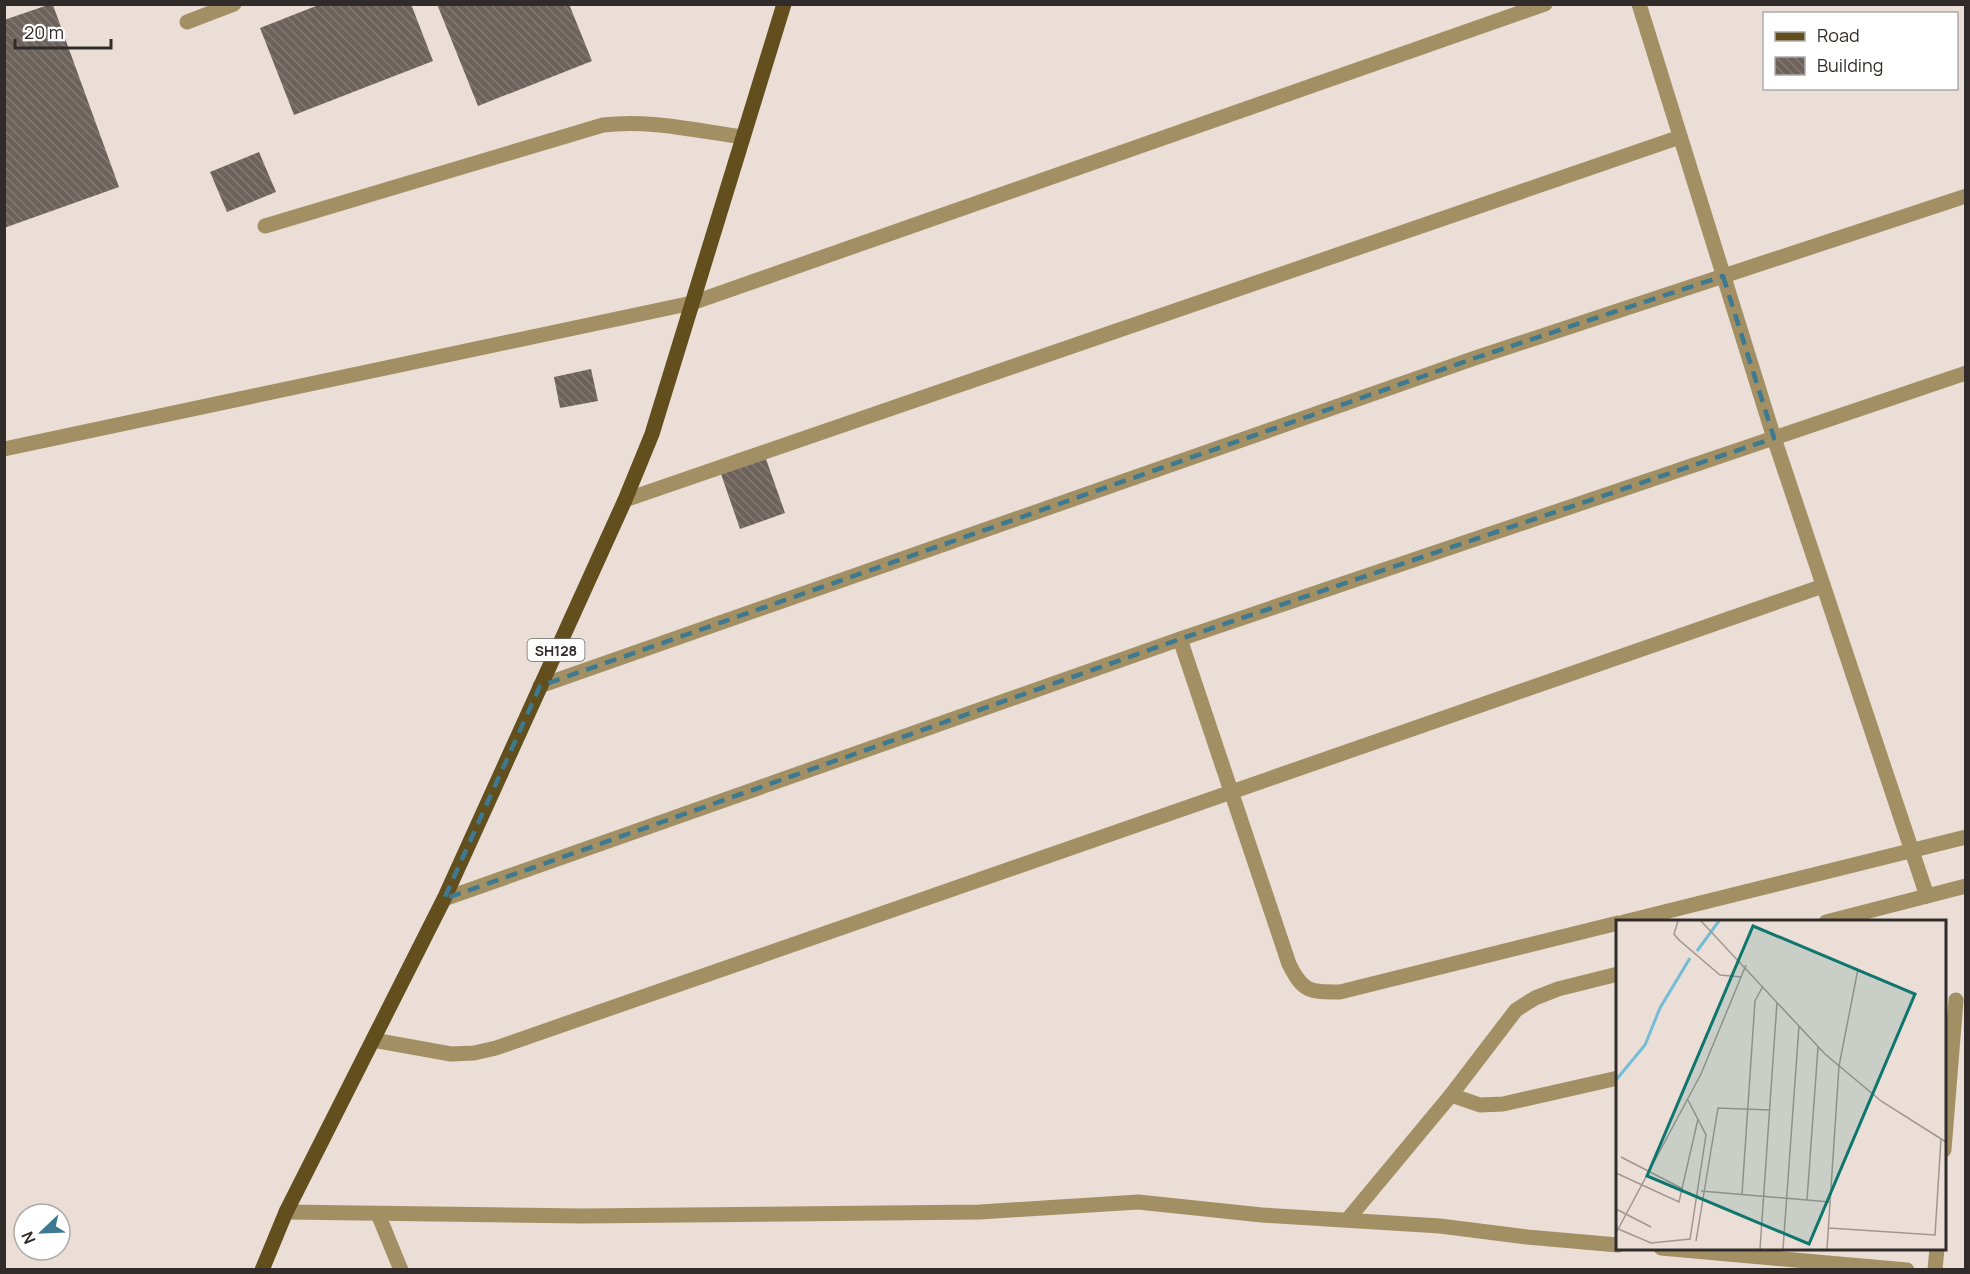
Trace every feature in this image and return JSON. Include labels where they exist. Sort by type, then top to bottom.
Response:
[{"type":"main road","name":"SH128","points":[[262,1269],[286,1212],[444,899],[625,500],[652,434],[784,4]]},
{"type":"street","points":[[187,22],[234,4]]},
{"type":"street","points":[[4,449],[692,303],[1545,4]]},
{"type":"street","points":[[1639,4],[1774,438],[1927,896]]},
{"type":"street","points":[[265,226],[603,125],[624,122],[744,137]]},
{"type":"street","points":[[625,500],[1680,137]]},
{"type":"street","points":[[540,686],[1464,362],[1965,196]]},
{"type":"street","points":[[444,899],[1180,639],[1965,373]]},
{"type":"street","points":[[373,1040],[451,1054],[474,1053],[496,1048],[1823,586]]},
{"type":"street","points":[[1180,639],[1289,964],[1298,982],[1314,992],[1340,992],[1616,923]]},
{"type":"street","points":[[1628,920],[1965,837]]},
{"type":"street","points":[[1830,920],[1965,886]]},
{"type":"street","points":[[1348,1219],[1451,1095],[1516,1010],[1535,998],[1558,989],[1616,974]]},
{"type":"street","points":[[1946,1123],[1955,1001]]},
{"type":"street","points":[[1451,1095],[1480,1105],[1503,1104],[1616,1078]]},
{"type":"street","points":[[286,1212],[582,1216],[980,1212],[1138,1202],[1262,1215],[1440,1226],[1616,1245]]},
{"type":"street","points":[[378,1214],[401,1269]]},
{"type":"street","points":[[1684,1250],[1907,1269]]},
{"type":"street","points":[[1935,1269],[1937,1250]]},
{"type":"highlighted area","points":[[1723,276],[1774,438],[1180,639],[444,899],[540,686],[1475,358]]},
{"type":"building","points":[[321,4],[411,4],[433,61],[294,115],[260,28]]},
{"type":"building","points":[[437,4],[569,4],[592,61],[478,106]]},
{"type":"building","points":[[53,5],[119,187],[4,228],[4,20]]},
{"type":"building","points":[[259,152],[276,192],[227,212],[210,172]]},
{"type":"building","points":[[591,369],[598,401],[560,408],[554,377]]},
{"type":"building","points":[[766,459],[785,513],[740,529],[721,474]]}]
